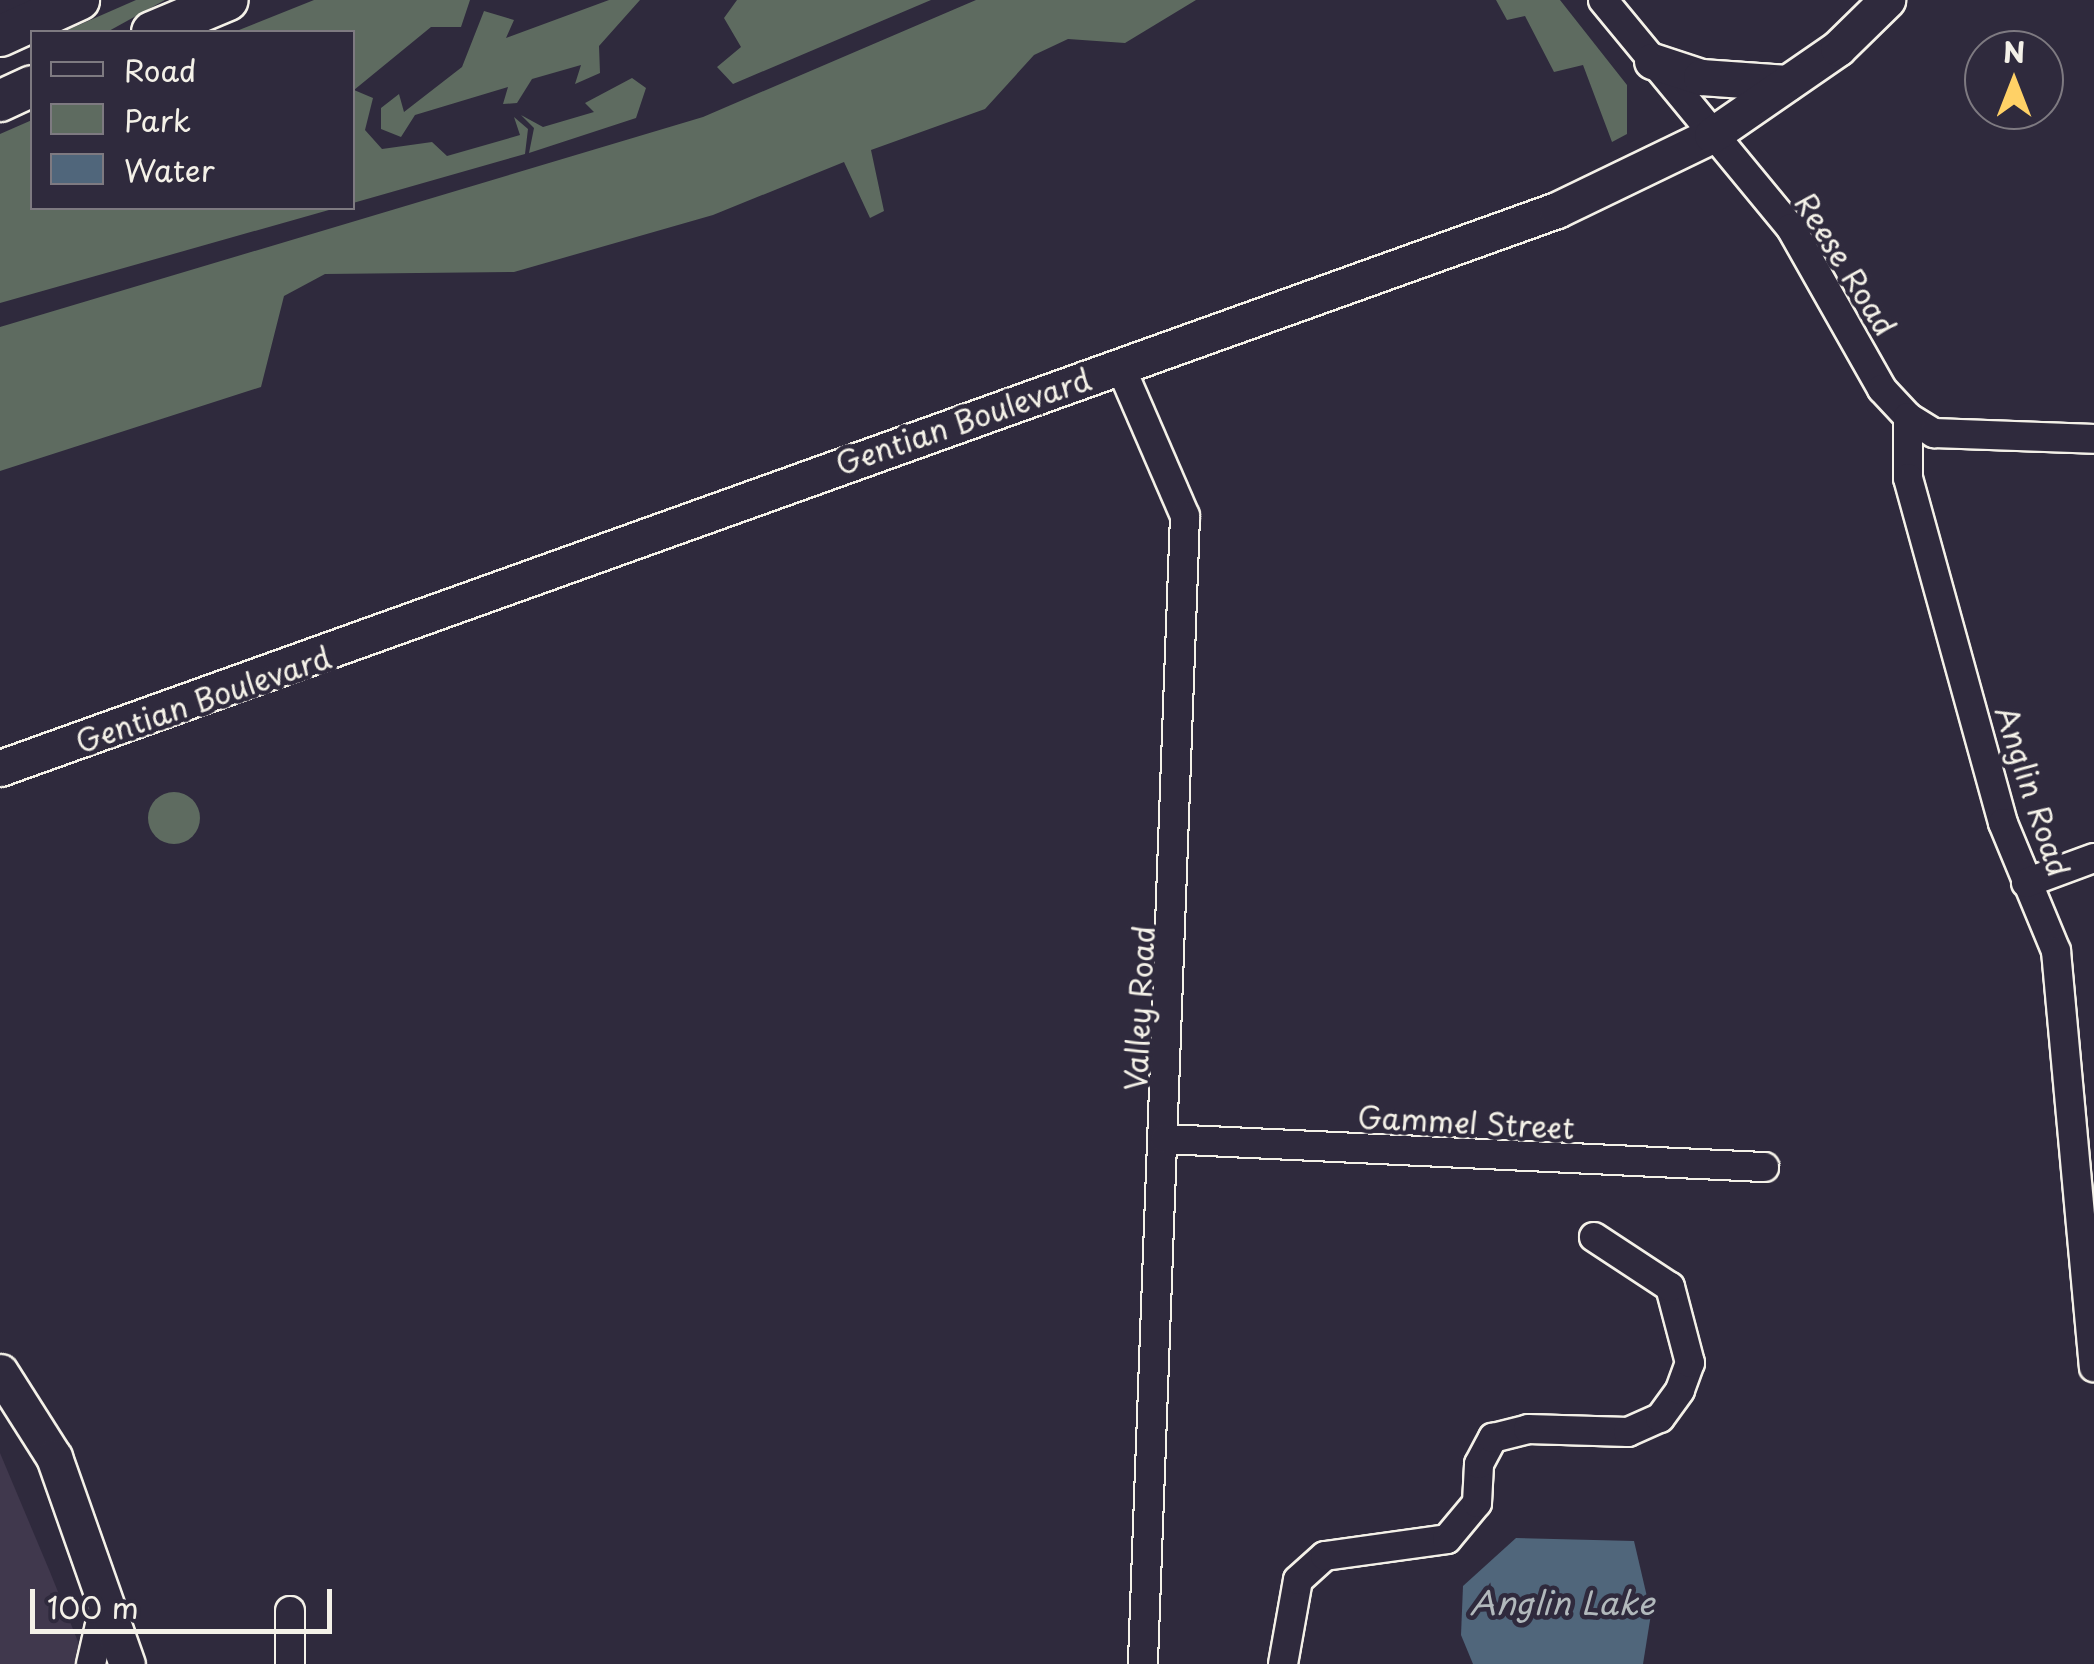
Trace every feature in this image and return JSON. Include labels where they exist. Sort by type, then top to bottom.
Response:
[{"type":"highway","points":[[0,36],[80,0]]},
{"type":"highway","points":[[157,30],[228,0]]},
{"type":"highway","points":[[0,100],[30,87]]},
{"type":"main road","name":"Gentian Boulevard","points":[[0,768],[247,687],[903,438],[1121,368],[1557,210],[1712,136],[1787,83],[1887,0]]},
{"type":"main road","points":[[1652,61],[1701,77],[1787,83]]},
{"type":"main road","points":[[0,1372],[54,1457],[126,1664]]},
{"type":"street","points":[[0,14],[33,0]]},
{"type":"street","name":"Reese Road","points":[[1602,0],[1791,228],[1882,389],[1908,417],[1934,434],[2094,439]]},
{"type":"street","name":"Valley Road","points":[[1121,368],[1185,516],[1143,1664]]},
{"type":"street","name":"Anglin Road","points":[[1908,417],[1908,478],[2026,883],[2056,951],[2086,1178],[2094,1367]]},
{"type":"street","points":[[2026,883],[2094,858]]},
{"type":"street","name":"Gammel Street","points":[[1165,1138],[1764,1167]]},
{"type":"street","points":[[1283,1664],[1298,1580],[1326,1556],[1448,1539],[1477,1503],[1479,1464],[1493,1438],[1528,1428],[1628,1432],[1660,1418],[1680,1390],[1690,1363],[1670,1287],[1594,1237]]},
{"type":"street","points":[[91,1664],[105,1603]]},
{"type":"street","points":[[290,1611],[290,1664]]},
{"type":"shaded area","points":[[0,1453],[50,1572],[87,1664],[0,1664]]},
{"type":"green space","points":[[136,0],[165,0],[111,30],[68,30]]},
{"type":"green space","points":[[314,0],[470,0],[461,27],[431,27],[355,89],[355,30],[239,30]]},
{"type":"green space","points":[[609,0],[640,0],[599,46],[600,73],[575,84],[581,65],[532,79],[517,103],[503,104],[508,87],[415,115],[401,137],[381,129],[381,108],[399,94],[404,112],[462,67],[484,11],[514,20],[506,38]]},
{"type":"green space","points":[[737,0],[931,0],[733,84],[717,67],[741,47],[724,18]]},
{"type":"green space","points":[[976,0],[1196,0],[1125,43],[1068,39],[1034,55],[985,109],[871,150],[884,211],[870,218],[844,162],[713,215],[514,272],[325,274],[284,296],[261,387],[0,471],[0,327],[703,117]]},
{"type":"green space","points":[[1496,0],[1560,0],[1627,85],[1627,134],[1612,142],[1583,65],[1554,72],[1525,16],[1507,20]]},
{"type":"green space","points":[[632,78],[646,88],[636,118],[529,153],[534,128],[521,115],[543,127],[594,112],[585,103]]},
{"type":"green space","points":[[355,90],[373,98],[365,130],[382,149],[432,142],[447,156],[520,135],[514,117],[528,129],[525,154],[355,202]]},
{"type":"green space","points":[[30,121],[30,210],[329,210],[0,303],[0,134]]},
{"type":"green space","points":[[174,792],[192,800],[200,818],[192,836],[174,844],[156,836],[148,818],[156,800]]},
{"type":"water","name":"Anglin Lake","points":[[1516,1538],[1634,1541],[1651,1614],[1643,1664],[1473,1664],[1461,1635],[1463,1586]]}]
